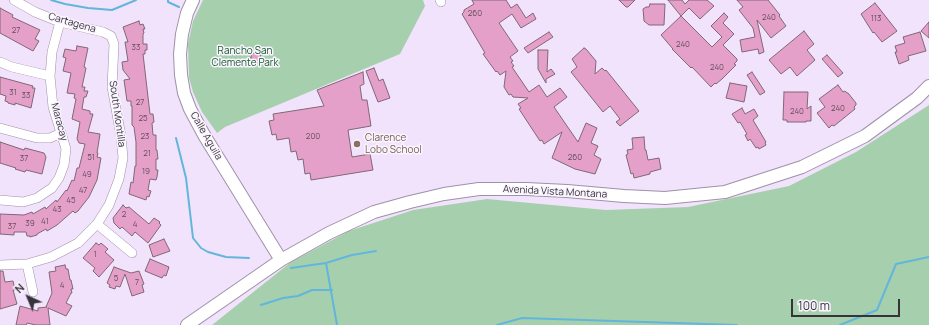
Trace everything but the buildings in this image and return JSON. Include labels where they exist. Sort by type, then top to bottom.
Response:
[{"type":"street","name":"Cartagena","points":[[14,0],[35,12],[60,22],[109,34]]},
{"type":"street","name":"Calle Aguila","points":[[193,0],[187,13],[182,34],[180,54],[184,93],[190,109],[204,135],[281,260]]},
{"type":"street","name":"Maracay","points":[[0,200],[23,202],[37,198],[52,188],[59,178],[64,165],[66,149],[53,107],[50,76],[52,52],[60,22]]},
{"type":"street","name":"South Montilla","points":[[0,265],[27,264],[51,257],[78,243],[97,224],[109,205],[119,178],[123,158],[121,136],[112,87],[114,41],[109,34]]},
{"type":"street","points":[[0,62],[12,67],[50,76]]},
{"type":"street","name":"Avenida Vista Montana","points":[[187,325],[281,260],[329,233],[374,212],[444,194],[479,189],[526,189],[665,198],[725,192],[802,167],[865,136],[917,98],[929,86]]},
{"type":"street","points":[[0,128],[37,138],[50,138],[61,133]]},
{"type":"street","points":[[97,224],[132,253]]},
{"type":"street","points":[[27,264],[33,292]]},
{"type":"green space","name":"Rancho San Clemente Park","points":[[203,0],[423,0],[425,6],[400,54],[225,127],[217,133],[202,112],[193,92],[189,78],[188,44],[193,21]]},
{"type":"green space","points":[[929,105],[929,325],[212,325],[291,262],[349,231],[413,210],[487,199],[606,210],[688,207],[789,186],[856,152]]},
{"type":"waterway","points":[[51,0],[88,8],[112,10],[136,0]]},
{"type":"waterway","points":[[168,0],[168,2],[179,7]]},
{"type":"waterway","points":[[176,138],[186,178],[193,238],[201,248],[208,252],[226,257],[249,258]]},
{"type":"waterway","points":[[291,268],[326,263],[352,255],[376,251]]},
{"type":"waterway","points":[[840,325],[877,310],[896,264],[929,257]]},
{"type":"waterway","points":[[326,263],[337,325]]},
{"type":"waterway","points":[[261,305],[283,298],[298,296],[312,290],[332,290]]},
{"type":"waterway","points":[[497,325],[522,318],[737,325]]},
{"type":"place","name":"Clarence Lobo School","points":[[357,144]]}]
